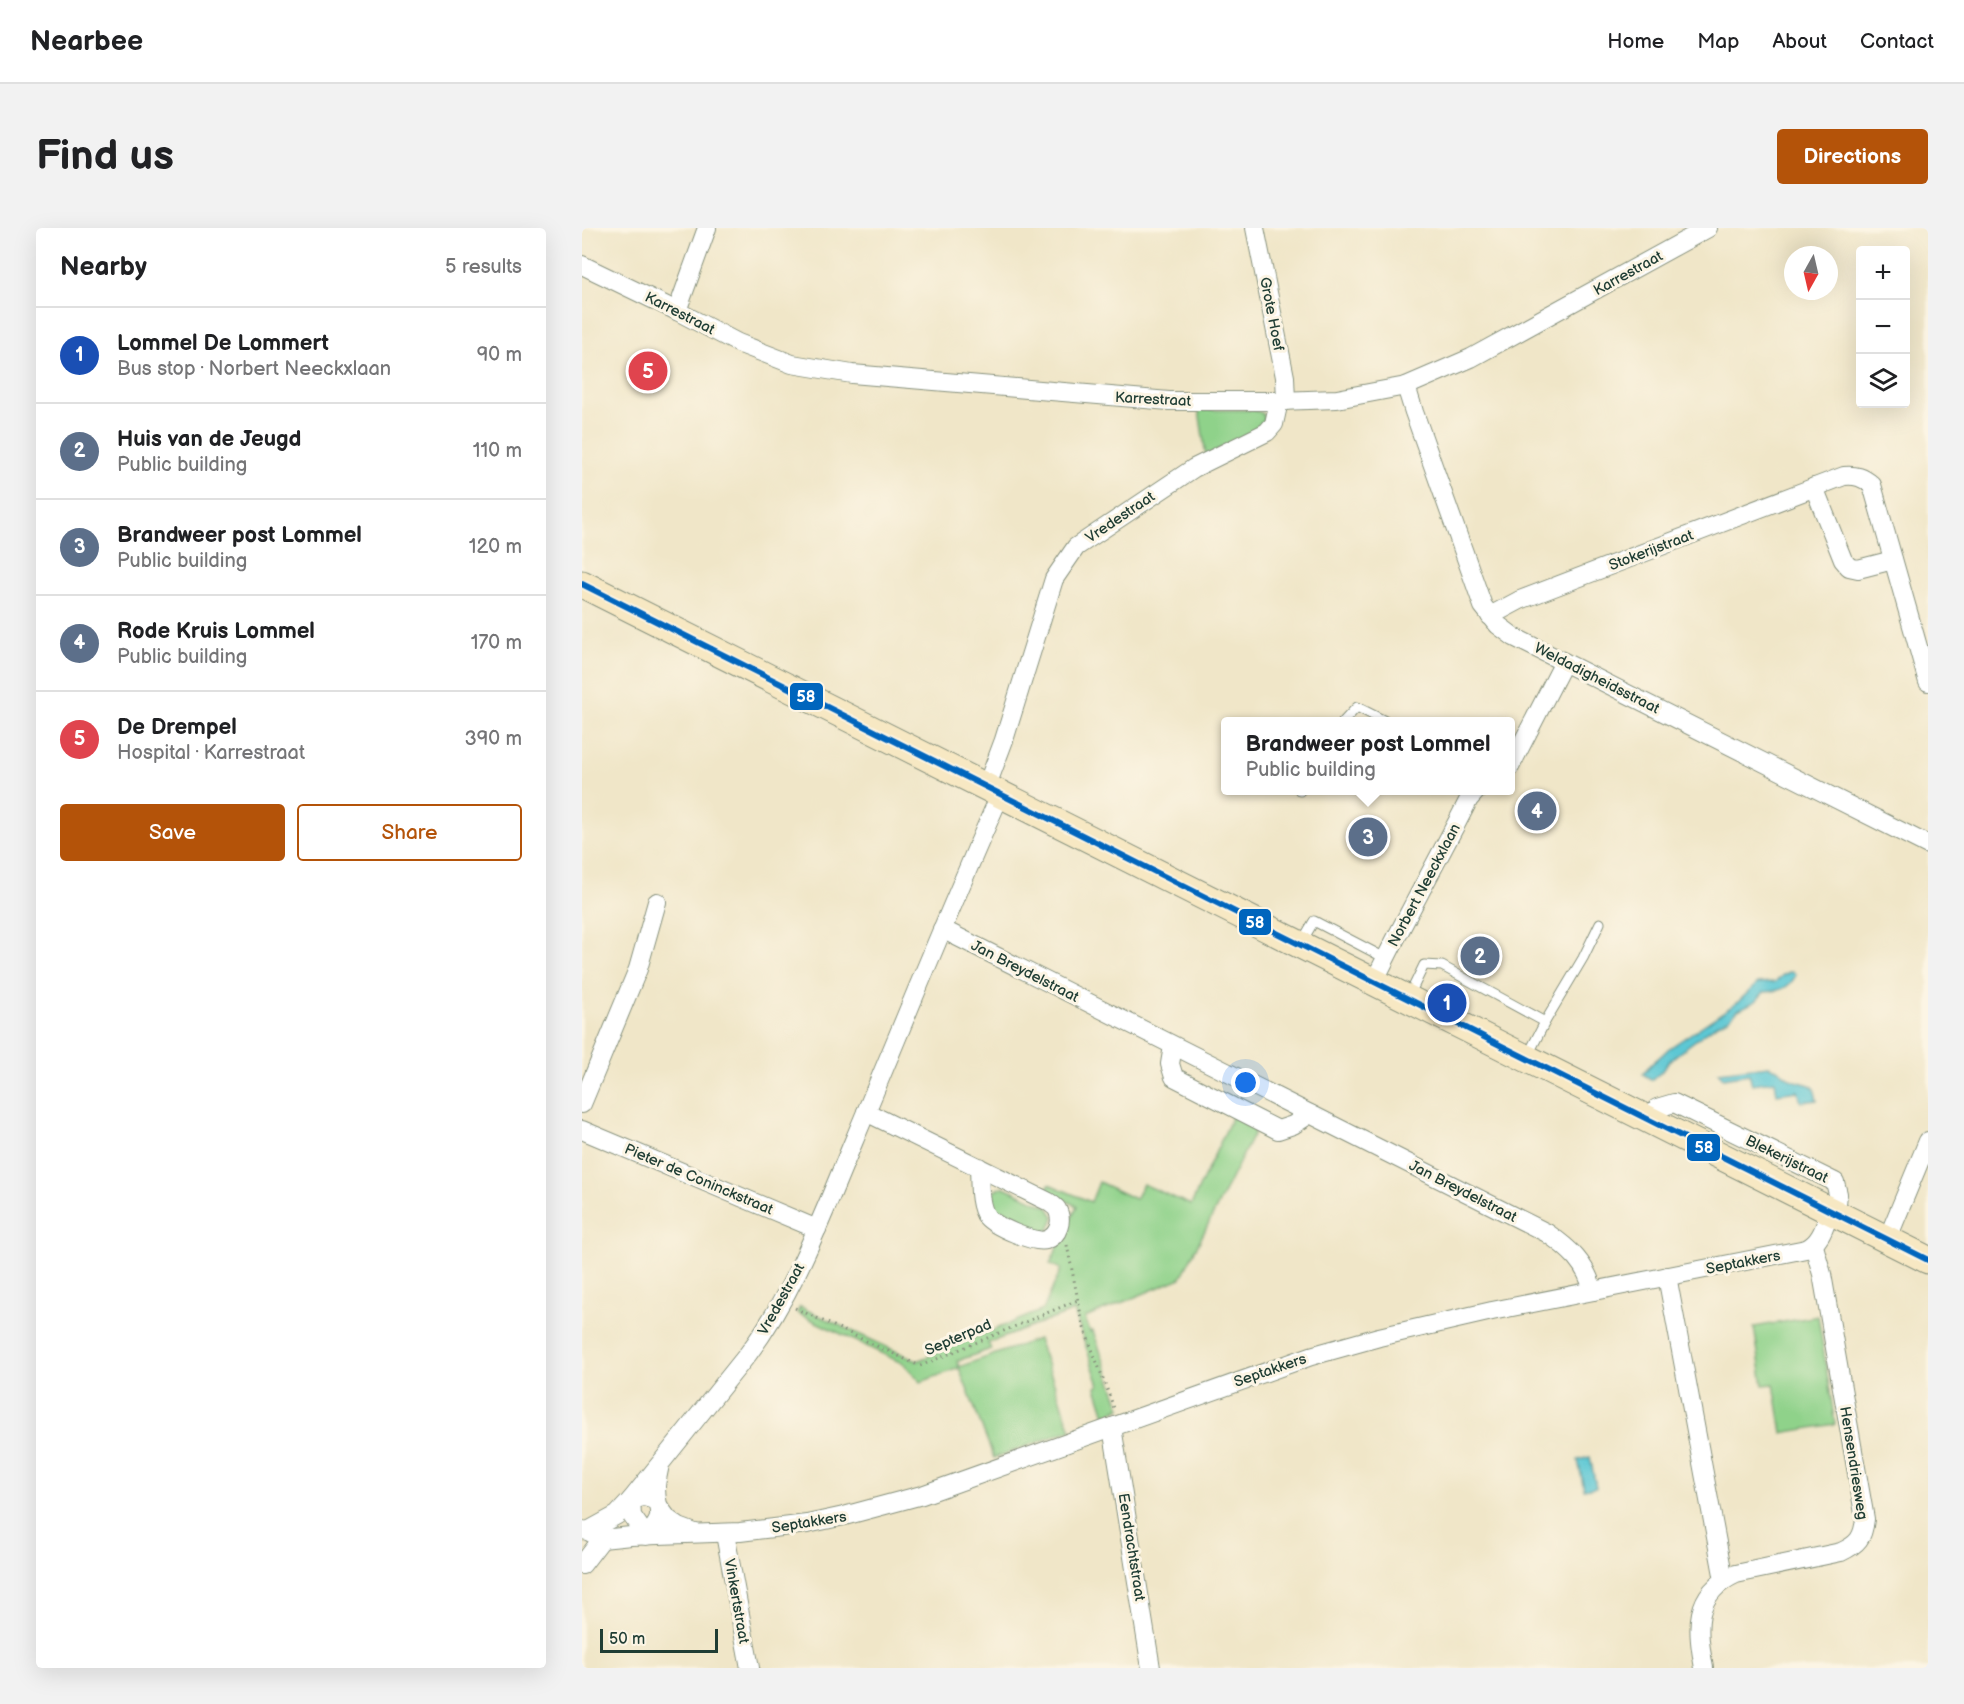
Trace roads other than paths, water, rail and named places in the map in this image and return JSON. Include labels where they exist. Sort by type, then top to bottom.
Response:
[{"type":"main road","points":[[582,584],[1300,945],[1380,970],[1408,999],[1928,1260]]},
{"type":"street","points":[[677,311],[706,228]]},
{"type":"street","name":"Grote Hoef","points":[[1254,228],[1285,377],[1282,401]]},
{"type":"street","name":"Karrestraat","points":[[582,265],[738,343],[792,364],[852,374],[1169,401],[1282,401],[1337,399],[1406,386],[1471,358],[1708,228]]},
{"type":"street","name":"Weldadigheidsstraat","points":[[1406,386],[1483,606],[1498,625],[1514,637],[1928,845]]},
{"type":"street","name":"Vredestraat","points":[[631,1500],[765,1331],[782,1304],[817,1229],[942,929],[993,791],[1004,740],[1054,579],[1076,547],[1194,468],[1267,432],[1274,424],[1282,401]]},
{"type":"street","name":"Stokerijstraat","points":[[1490,616],[1520,600],[1814,487],[1844,476],[1856,475],[1866,479],[1872,485],[1928,682]]},
{"type":"street","points":[[1814,487],[1843,560],[1849,567],[1858,569],[1893,560]]},
{"type":"street","points":[[1515,757],[1564,662]]},
{"type":"street","name":"Norbert Neeckxlaan","points":[[1380,970],[1473,795]]},
{"type":"street","points":[[582,1104],[638,969],[657,902]]},
{"type":"street","name":"Jan Breydelstraat","points":[[942,929],[1547,1233],[1567,1246],[1582,1264],[1593,1291]]},
{"type":"street","points":[[1173,1046],[1170,1064],[1174,1077],[1278,1130],[1293,1125],[1310,1114]]},
{"type":"street","points":[[866,1112],[980,1167],[1047,1201],[1057,1208],[1060,1218],[1055,1235],[1047,1240],[1036,1241],[995,1224],[987,1217],[982,1206],[980,1167]]},
{"type":"street","name":"Pieter de Coninckstraat","points":[[582,1130],[817,1229]]},
{"type":"street","points":[[1887,1240],[1928,1141]]},
{"type":"street","points":[[1814,1246],[1833,1213]]},
{"type":"street","name":"Septakkers","points":[[591,1534],[646,1536],[725,1534],[807,1524],[876,1509],[922,1495],[1311,1356],[1379,1336],[1814,1246]]},
{"type":"street","name":"Hensendriesweg","points":[[1724,1580],[1736,1574],[1841,1552],[1856,1544],[1864,1529],[1865,1519],[1822,1274],[1814,1246]]},
{"type":"street","points":[[1666,1276],[1724,1580],[1710,1594],[1700,1616],[1699,1638],[1704,1668]]},
{"type":"street","name":"Eendrachtstraat","points":[[1116,1425],[1151,1668]]},
{"type":"street","points":[[631,1500],[632,1515],[646,1536],[657,1525],[661,1511],[656,1488],[660,1464]]},
{"type":"street","name":"Septakkers","points":[[631,1500],[644,1497],[654,1500],[668,1519],[679,1527],[699,1534]]},
{"type":"street","points":[[582,1565],[591,1534],[631,1500]]},
{"type":"street","name":"Vinkertstraat","points":[[725,1534],[750,1668]]},
{"type":"lane","points":[[1348,717],[1357,707],[1377,717]]},
{"type":"lane","points":[[1526,1059],[1600,923]]},
{"type":"lane","points":[[1408,999],[1424,965],[1442,966],[1545,1022]]},
{"type":"water","points":[[1792,971],[1796,975],[1787,986],[1779,990],[1764,992],[1756,1001],[1716,1025],[1669,1061],[1652,1080],[1643,1074],[1668,1049],[1738,1002],[1758,983],[1775,982]]},
{"type":"water","points":[[1769,1066],[1792,1080],[1810,1085],[1814,1088],[1817,1100],[1801,1102],[1798,1091],[1777,1094],[1775,1081],[1752,1084],[1749,1074],[1723,1078],[1718,1072]]},
{"type":"water","points":[[1590,1457],[1596,1487],[1584,1489],[1578,1460]]},
{"type":"place","name":"De Drempel","points":[[648,371]]},
{"type":"place","name":"Rode Kruis Lommel","points":[[1537,811]]},
{"type":"place","name":"Brandweer post Lommel","points":[[1368,837]]},
{"type":"place","name":"Huis van de Jeugd","points":[[1480,956]]},
{"type":"place","name":"Lommel De Lommert","points":[[1447,1003]]}]
